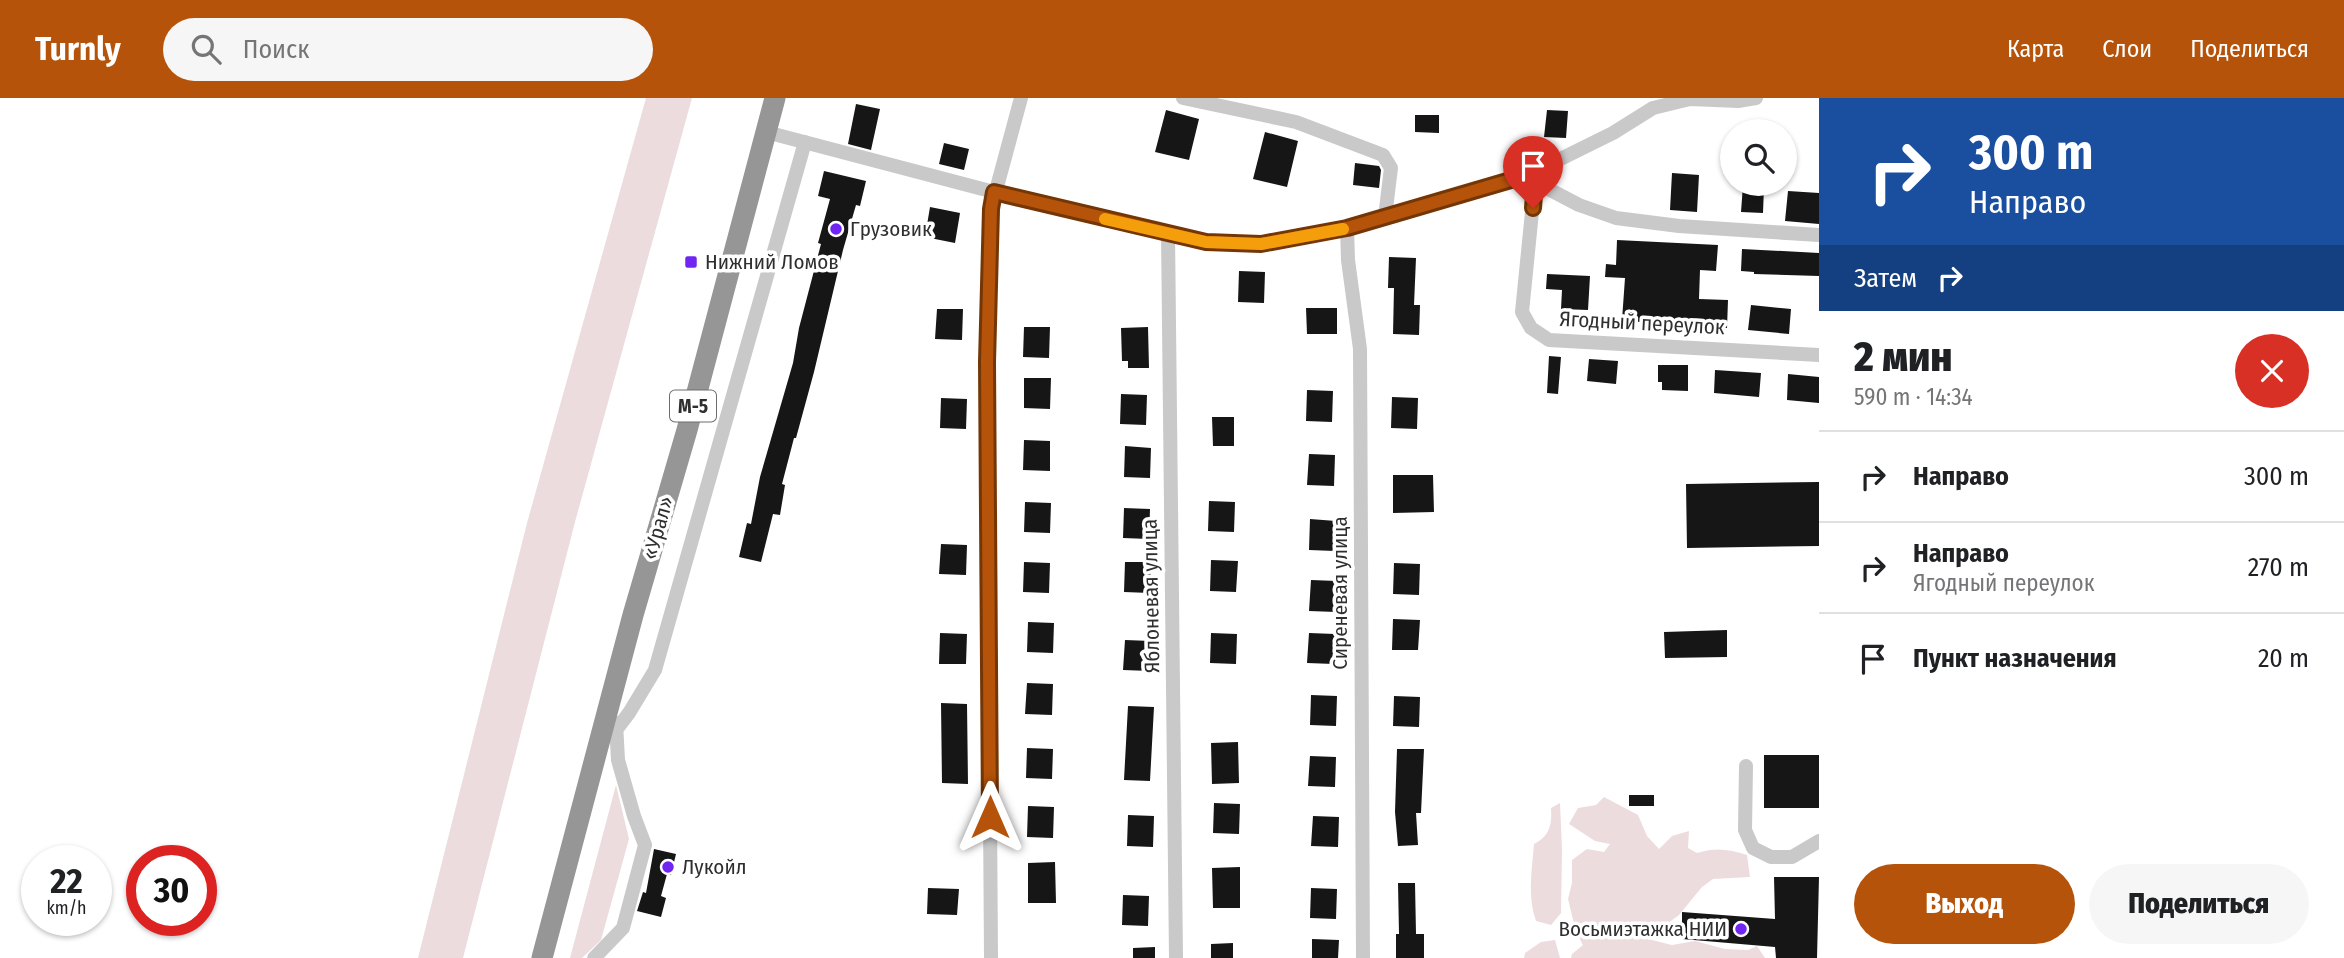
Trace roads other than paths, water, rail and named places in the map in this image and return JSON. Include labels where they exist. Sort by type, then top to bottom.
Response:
[{"type":"highway","name":"«Урал»","points":[[542,958],[775,98]]},
{"type":"street","points":[[991,958],[987,362],[991,209],[1021,98]]},
{"type":"street","points":[[1183,98],[1296,122],[1383,155],[1391,168],[1385,217]]},
{"type":"street","points":[[766,132],[994,192],[1206,242],[1261,244],[1347,228],[1532,178],[1653,108],[1690,99],[1738,101],[1756,98]]},
{"type":"street","points":[[616,730],[655,670],[805,142]]},
{"type":"street","points":[[1532,178],[1579,205],[1616,218],[1679,226],[1819,235]]},
{"type":"street","name":"Ягодный переулок","points":[[1532,178],[1522,312],[1531,328],[1549,340],[1819,355]]},
{"type":"street","name":"Сиреневая улица","points":[[1347,228],[1348,260],[1360,349],[1363,958]]},
{"type":"street","name":"Яблоневая улица","points":[[1168,233],[1176,958]]},
{"type":"street","points":[[594,958],[623,928],[645,845],[618,760],[616,681]]},
{"type":"street","points":[[1746,766],[1745,830],[1754,848],[1771,857],[1792,857],[1819,841]]},
{"type":"place","name":"Грузовик","points":[[836,229]]},
{"type":"place","name":"Нижний Ломов","points":[[691,262]]},
{"type":"place","name":"Лукойл","points":[[668,867]]},
{"type":"place","name":"Восьмиэтажка НИИ","points":[[1741,929]]}]
